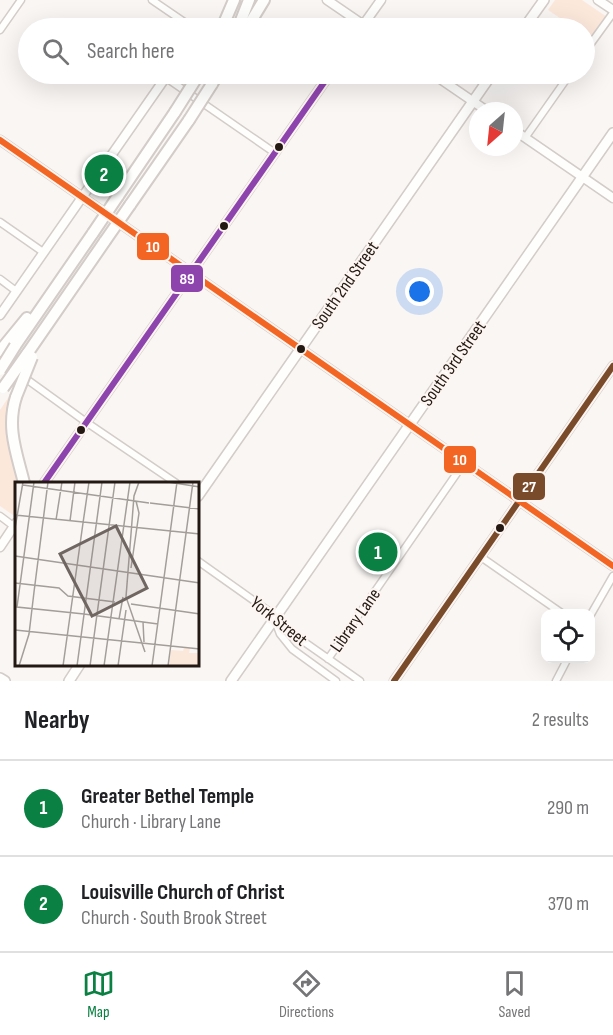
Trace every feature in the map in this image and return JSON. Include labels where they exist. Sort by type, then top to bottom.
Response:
[{"type":"highway","points":[[227,18],[234,0]]},
{"type":"highway","points":[[246,18],[249,0]]},
{"type":"highway","points":[[250,18],[264,0]]},
{"type":"highway","points":[[0,370],[12,343],[71,265],[193,84]]},
{"type":"highway","points":[[2,390],[30,355],[53,316],[212,84]]},
{"type":"highway","points":[[0,351],[12,343]]},
{"type":"highway","points":[[24,482],[11,432],[13,406],[30,355]]},
{"type":"main road","points":[[531,18],[544,0]]},
{"type":"main road","name":"South 2nd Street","points":[[200,493],[485,84]]},
{"type":"main road","name":"South 3rd Street","points":[[231,681],[613,133]]},
{"type":"main road","points":[[69,681],[79,666]]},
{"type":"main road","points":[[0,678],[5,681]]},
{"type":"street","points":[[0,30],[21,0]]},
{"type":"street","points":[[152,0],[178,18]]},
{"type":"street","points":[[327,0],[352,18]]},
{"type":"street","points":[[370,18],[381,0]]},
{"type":"street","points":[[595,38],[613,11],[598,0]]},
{"type":"street","points":[[0,315],[161,84]]},
{"type":"street","points":[[179,84],[274,153]]},
{"type":"street","points":[[45,482],[323,84]]},
{"type":"street","points":[[448,84],[473,101]]},
{"type":"street","points":[[563,84],[525,138],[613,198]]},
{"type":"street","points":[[0,140],[613,566]]},
{"type":"street","points":[[0,222],[44,252]]},
{"type":"street","points":[[0,279],[16,291]]},
{"type":"street","points":[[0,360],[175,482]]},
{"type":"street","points":[[394,681],[613,366]]},
{"type":"street","name":"Library Lane","points":[[328,659],[464,463]]},
{"type":"street","points":[[0,516],[15,525]]},
{"type":"street","points":[[0,547],[15,527]]},
{"type":"street","points":[[480,557],[556,609]]},
{"type":"street","name":"York Street","points":[[200,562],[360,681]]},
{"type":"street","points":[[595,609],[613,576]]},
{"type":"street","points":[[275,620],[280,634],[292,649],[336,681]]},
{"type":"street","points":[[556,681],[565,663]]},
{"type":"shaded area","points":[[555,0],[582,0],[607,17],[595,34],[595,18],[560,18],[548,10]]},
{"type":"shaded area","points":[[18,383],[11,397],[22,482],[15,482],[13,515],[0,506],[0,410]]},
{"type":"transit line","name":"89","points":[[45,482],[323,84]]},
{"type":"transit line","name":"10","points":[[0,140],[613,566]]},
{"type":"transit line","name":"27","points":[[394,681],[613,366]]},
{"type":"place","name":"Louisville Church of Christ","points":[[104,174]]},
{"type":"place","name":"Greater Bethel Temple","points":[[378,552]]}]
